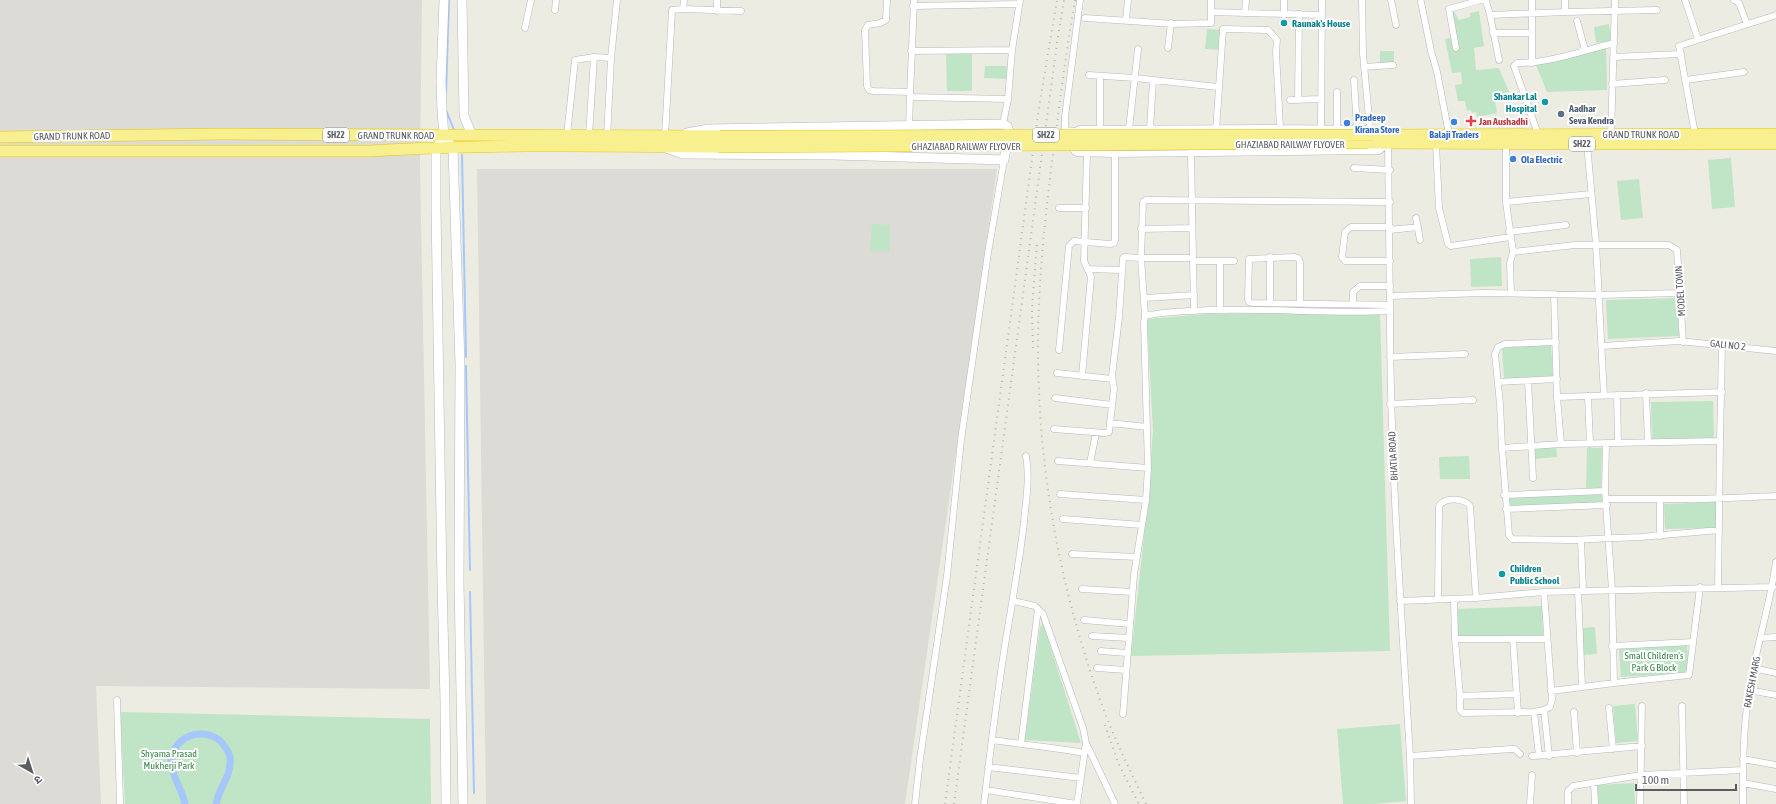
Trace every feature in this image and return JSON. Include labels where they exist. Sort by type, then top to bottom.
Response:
[{"type":"highway","name":"GRAND TRUNK ROAD","points":[[0,137],[222,134],[567,135],[589,136],[606,141]]},
{"type":"highway","points":[[222,134],[222,151]]},
{"type":"highway","name":"GRAND TRUNK ROAD","points":[[1387,139],[1449,134],[1586,144],[1610,139],[1695,134],[1776,134]]},
{"type":"highway","name":"GRAND TRUNK ROAD","points":[[1387,139],[1436,144],[1506,139],[1538,134],[1610,139],[1776,144]]},
{"type":"highway","points":[[290,151],[291,135]]},
{"type":"highway","name":"GHAZIABAD RAILWAY FLYOVER","points":[[667,140],[720,136],[1370,136],[1387,139]]},
{"type":"highway","name":"GHAZIABAD RAILWAY FLYOVER","points":[[667,140],[720,147],[1370,136]]},
{"type":"highway","name":"GRAND TRUNK ROAD","points":[[0,151],[290,151],[436,149],[606,141],[667,140]]},
{"type":"street","points":[[444,0],[441,80],[444,135],[453,148],[460,364],[459,582],[463,804]]},
{"type":"street","points":[[462,0],[464,116],[472,135]]},
{"type":"street","points":[[525,28],[531,0]]},
{"type":"street","points":[[555,10],[556,0]]},
{"type":"street","points":[[606,141],[611,58],[617,0]]},
{"type":"street","points":[[683,9],[684,0]]},
{"type":"street","points":[[716,11],[718,0]]},
{"type":"street","points":[[887,0],[886,20],[880,23],[868,24],[865,30],[867,86],[869,90],[910,95],[1008,98]]},
{"type":"street","points":[[1080,0],[1065,117],[1065,130],[1076,131],[1079,129],[1150,128],[1357,129],[1370,136]]},
{"type":"street","points":[[1126,20],[1128,0]]},
{"type":"street","points":[[1085,18],[1171,23],[1211,23],[1211,0]]},
{"type":"street","points":[[1246,0],[1246,13]]},
{"type":"street","points":[[1284,0],[1284,15]]},
{"type":"street","points":[[1321,129],[1322,0]]},
{"type":"street","points":[[1362,0],[1364,67],[1370,136]]},
{"type":"street","points":[[1391,0],[1396,25]]},
{"type":"street","points":[[1456,48],[1448,12],[1449,9],[1481,0],[1486,1],[1488,4],[1499,60]]},
{"type":"street","points":[[1532,0],[1532,63]]},
{"type":"street","points":[[1565,0],[1565,12]]},
{"type":"street","points":[[1610,139],[1614,43],[1614,0]]},
{"type":"street","points":[[1685,0],[1698,39]]},
{"type":"street","points":[[1734,0],[1740,3],[1747,24]]},
{"type":"street","points":[[908,157],[914,3],[1019,2],[1012,50],[1008,98],[1003,124]]},
{"type":"street","points":[[1421,2],[1430,52],[1437,72],[1449,134]]},
{"type":"street","points":[[667,140],[670,12],[683,9],[741,11]]},
{"type":"street","points":[[1490,16],[1532,13],[1657,10]]},
{"type":"street","points":[[1211,12],[1322,15]]},
{"type":"street","points":[[1298,100],[1299,14]]},
{"type":"street","points":[[1695,134],[1679,46],[1776,15]]},
{"type":"street","points":[[1577,21],[1585,50]]},
{"type":"street","points":[[1168,48],[1171,23]]},
{"type":"street","points":[[1214,153],[1223,29],[1268,30],[1277,40],[1276,52],[1280,128]]},
{"type":"street","points":[[1493,33],[1532,33]]},
{"type":"street","points":[[1538,134],[1514,66],[1517,63],[1532,63],[1614,43]]},
{"type":"street","points":[[1130,129],[1138,49]]},
{"type":"street","points":[[911,51],[1012,50]]},
{"type":"street","points":[[1613,57],[1681,54]]},
{"type":"street","points":[[567,135],[573,63],[576,59],[594,57],[611,58]]},
{"type":"street","points":[[589,136],[594,57]]},
{"type":"street","points":[[1364,67],[1393,65]]},
{"type":"street","points":[[1686,80],[1744,72]]},
{"type":"street","points":[[1089,75],[1135,78],[1218,87]]},
{"type":"street","points":[[1100,76],[1100,129]]},
{"type":"street","points":[[1150,128],[1153,80]]},
{"type":"street","points":[[1354,80],[1357,129]]},
{"type":"street","points":[[1612,84],[1665,80]]},
{"type":"street","points":[[1337,92],[1337,129]]},
{"type":"street","points":[[1290,100],[1321,99]]},
{"type":"street","points":[[667,140],[708,129],[909,127],[1003,124],[1007,126],[1009,131],[988,253],[961,440],[947,576],[922,744],[915,804]]},
{"type":"street","points":[[1076,131],[1074,151],[1077,154],[1379,151],[1387,139]]},
{"type":"street","points":[[444,135],[436,149],[446,804]]},
{"type":"street","name":"BHATIA ROAD","points":[[1387,139],[1390,170],[1390,404],[1410,756],[1411,804]]},
{"type":"street","points":[[1506,139],[1506,202],[1512,252],[1510,263],[1510,293]]},
{"type":"street","points":[[667,140],[683,154],[908,157],[1004,160]]},
{"type":"street","points":[[1436,144],[1439,208],[1448,244],[1450,246],[1509,234],[1566,225]]},
{"type":"street","points":[[1586,144],[1596,244],[1604,396]]},
{"type":"street","points":[[1191,153],[1194,311]]},
{"type":"street","points":[[1082,376],[1091,277],[1084,261],[1087,154]]},
{"type":"street","points":[[1060,350],[1069,246],[1074,241],[1110,244],[1114,243],[1115,240],[1115,154]]},
{"type":"street","points":[[1354,168],[1390,170]]},
{"type":"street","points":[[1506,202],[1592,194]]},
{"type":"street","points":[[1123,714],[1132,592],[1146,500],[1148,468],[1145,316],[1141,258],[1143,202],[1146,200],[1390,202]]},
{"type":"street","points":[[1059,208],[1086,208]]},
{"type":"street","points":[[1416,218],[1420,240]]},
{"type":"street","points":[[1390,261],[1345,262],[1342,257],[1344,232],[1351,227],[1390,229],[1418,227]]},
{"type":"street","points":[[1141,229],[1192,228]]},
{"type":"street","points":[[1512,252],[1596,244]]},
{"type":"street","name":"MODEL TOWN","points":[[1596,244],[1669,245],[1677,250],[1681,341]]},
{"type":"street","points":[[1270,257],[1270,303]]},
{"type":"street","points":[[1300,304],[1300,262],[1298,258],[1270,257],[1249,259],[1249,302],[1252,303],[1270,303],[1300,304],[1353,305],[1390,308]]},
{"type":"street","points":[[1054,429],[1096,433],[1109,432],[1114,389],[1112,379],[1122,258],[1220,262],[1234,261]]},
{"type":"street","points":[[1220,262],[1220,310]]},
{"type":"street","points":[[1088,269],[1122,270]]},
{"type":"street","points":[[1353,305],[1353,292],[1355,288],[1360,286],[1390,286]]},
{"type":"street","points":[[1390,296],[1510,293],[1599,295],[1680,293]]},
{"type":"street","points":[[1554,294],[1557,397],[1561,444]]},
{"type":"street","points":[[1144,298],[1194,295]]},
{"type":"street","points":[[1145,316],[1194,311],[1247,309],[1354,313],[1390,308]]},
{"type":"street","name":"GALI NO 2","points":[[1602,346],[1681,341],[1722,344],[1776,351]]},
{"type":"street","points":[[1556,342],[1505,344],[1498,347],[1495,354],[1500,404],[1504,495],[1509,535],[1512,539],[1608,539],[1660,536],[1719,530]]},
{"type":"street","points":[[1718,588],[1722,344]]},
{"type":"street","points":[[1390,357],[1465,354]]},
{"type":"street","points":[[1057,373],[1112,379]]},
{"type":"street","points":[[1498,382],[1557,379]]},
{"type":"street","points":[[1528,381],[1533,478]]},
{"type":"street","points":[[1557,397],[1722,392]]},
{"type":"street","points":[[1646,394],[1648,442]]},
{"type":"street","points":[[1617,395],[1618,443]]},
{"type":"street","points":[[1588,396],[1590,444]]},
{"type":"street","points":[[1055,398],[1112,406]]},
{"type":"street","points":[[1390,404],[1473,400]]},
{"type":"street","points":[[1110,423],[1147,427]]},
{"type":"street","points":[[1090,463],[1096,433]]},
{"type":"street","points":[[1502,448],[1561,444],[1720,441]]},
{"type":"street","points":[[1606,443],[1605,491],[1612,590],[1612,646],[1614,683]]},
{"type":"street","points":[[984,804],[1008,627],[1014,601],[1028,477],[1026,456]]},
{"type":"street","points":[[1058,461],[1148,468]]},
{"type":"street","points":[[1504,495],[1605,491]]},
{"type":"street","points":[[1060,494],[1146,500]]},
{"type":"street","points":[[1506,509],[1606,502],[1776,496]]},
{"type":"street","points":[[1438,599],[1439,506],[1442,502],[1463,500],[1468,502],[1470,506],[1476,598]]},
{"type":"street","points":[[1660,500],[1660,536]]},
{"type":"street","points":[[1063,519],[1142,525]]},
{"type":"street","points":[[1581,540],[1580,591],[1582,687]]},
{"type":"street","points":[[1072,554],[1137,558]]},
{"type":"street","name":"RAKESH MARG","points":[[1743,804],[1743,731],[1753,668],[1773,587],[1776,562]]},
{"type":"street","points":[[1400,601],[1476,598],[1544,592],[1773,587]]},
{"type":"street","points":[[1551,691],[1689,675],[1700,588]]},
{"type":"street","points":[[1082,589],[1132,592]]},
{"type":"street","points":[[1454,599],[1460,710],[1463,713],[1534,712],[1550,707],[1551,691],[1544,592]]},
{"type":"street","points":[[1014,601],[1035,606],[1042,614],[1083,728],[1086,744],[1115,804]]},
{"type":"street","points":[[1021,744],[1038,609]]},
{"type":"street","points":[[1084,620],[1130,624]]},
{"type":"street","points":[[1092,636],[1129,638]]},
{"type":"street","points":[[1761,638],[1776,637]]},
{"type":"street","points":[[1455,639],[1547,639]]},
{"type":"street","points":[[1513,639],[1518,713]]},
{"type":"street","points":[[1612,646],[1693,642]]},
{"type":"street","points":[[1101,651],[1127,653]]},
{"type":"street","points":[[1097,668],[1126,670]]},
{"type":"street","points":[[1753,668],[1776,672]]},
{"type":"street","points":[[1749,690],[1776,695]]},
{"type":"street","points":[[1460,696],[1517,694]]},
{"type":"street","points":[[117,700],[120,804]]},
{"type":"street","points":[[1640,804],[1642,706]]},
{"type":"street","points":[[1682,706],[1684,804]]},
{"type":"street","points":[[1609,708],[1613,749]]},
{"type":"street","points":[[1544,710],[1549,756]]},
{"type":"street","points":[[1534,712],[1539,756]]},
{"type":"street","points":[[1574,712],[1577,753]]},
{"type":"street","points":[[992,740],[1084,753]]},
{"type":"street","points":[[986,790],[1043,801],[1077,804],[1086,744]]},
{"type":"street","points":[[1532,756],[1549,756],[1642,746]]},
{"type":"street","points":[[1410,756],[1511,749],[1515,749],[1520,754]]},
{"type":"street","points":[[1743,759],[1776,765]]},
{"type":"street","points":[[988,767],[1081,778]]},
{"type":"street","points":[[1568,804],[1568,791],[1572,786],[1641,775],[1743,770]]},
{"type":"street","points":[[1530,804],[1532,775]]},
{"type":"street","points":[[1594,783],[1594,804]]},
{"type":"street","points":[[1743,783],[1776,789]]},
{"type":"shaded area","points":[[0,0],[422,0],[420,167],[430,689],[96,686],[101,804],[0,804]]},
{"type":"shaded area","points":[[477,169],[997,169],[905,804],[486,804]]},
{"type":"green space","points":[[1454,11],[1459,20],[1470,17],[1470,13],[1479,11],[1484,46],[1474,48],[1476,70],[1499,68],[1509,92],[1494,94],[1497,113],[1477,117],[1476,112],[1472,113],[1471,110],[1467,111],[1465,101],[1458,101],[1455,85],[1462,84],[1461,72],[1452,73],[1445,39],[1456,36],[1450,12]]},
{"type":"green space","points":[[1609,24],[1611,41],[1596,43],[1594,27]]},
{"type":"green space","points":[[1207,29],[1222,30],[1220,50],[1205,49]]},
{"type":"green space","points":[[1606,48],[1607,90],[1547,92],[1536,65]]},
{"type":"green space","points":[[1380,51],[1394,51],[1394,63],[1380,63]]},
{"type":"green space","points":[[972,53],[972,91],[947,91],[946,54]]},
{"type":"green space","points":[[985,66],[1007,66],[1006,79],[984,78]]},
{"type":"green space","points":[[1731,158],[1735,207],[1712,209],[1708,160]]},
{"type":"green space","points":[[1639,179],[1643,218],[1621,220],[1617,181]]},
{"type":"green space","points":[[872,224],[890,225],[889,252],[870,251]]},
{"type":"green space","points":[[1501,257],[1502,286],[1471,287],[1470,259]]},
{"type":"green space","points":[[1678,298],[1679,336],[1608,339],[1606,300]]},
{"type":"green space","points":[[1205,314],[1380,314],[1390,651],[1131,656],[1145,527],[1153,431],[1147,319]]},
{"type":"green space","points":[[1551,344],[1553,376],[1504,379],[1502,348]]},
{"type":"green space","points":[[1713,401],[1714,439],[1652,440],[1651,402]]},
{"type":"green space","points":[[1556,446],[1557,457],[1533,459],[1533,447]]},
{"type":"green space","points":[[1587,448],[1602,448],[1601,490],[1586,489]]},
{"type":"green space","points":[[1469,456],[1470,479],[1440,479],[1439,457]]},
{"type":"green space","points":[[1603,493],[1603,504],[1509,508],[1508,496]]},
{"type":"green space","points":[[1716,502],[1717,528],[1665,529],[1664,504]]},
{"type":"green space","points":[[1542,606],[1543,635],[1457,637],[1457,609]]},
{"type":"green space","points":[[1043,623],[1081,743],[1025,740],[1040,627]]},
{"type":"green space","points":[[1595,627],[1597,654],[1583,655],[1581,628]]},
{"type":"green space","name":"Small Children's Park G Block","points":[[1687,644],[1689,673],[1621,677],[1619,649]]},
{"type":"green space","points":[[1635,704],[1638,741],[1616,743],[1613,706]]},
{"type":"green space","name":"Shyama Prasad Mukherji Park","points":[[120,712],[430,719],[431,804],[125,804]]},
{"type":"green space","points":[[1400,724],[1406,801],[1374,804],[1343,804],[1337,729]]},
{"type":"green space","points":[[1634,783],[1635,804],[1598,804],[1597,785]]},
{"type":"waterway","points":[[446,92],[449,0]]},
{"type":"waterway","points":[[446,110],[454,130]]},
{"type":"waterway","points":[[462,155],[466,357]]},
{"type":"waterway","points":[[466,366],[470,570]]},
{"type":"waterway","points":[[470,592],[474,793]]},
{"type":"waterway","points":[[185,804],[173,772],[171,761],[173,751],[185,738],[202,734],[219,740],[226,748],[230,757],[229,770],[216,804]]},
{"type":"railway","points":[[945,804],[1039,107],[1057,0]]},
{"type":"railway","points":[[954,804],[1064,0]]},
{"type":"railway","points":[[1075,0],[1051,170],[1041,265],[1038,328],[1041,429],[1050,506],[1065,583],[1075,620],[1103,708],[1120,750],[1146,804]]},
{"type":"railway","points":[[1033,348],[1032,308],[1037,243]]},
{"type":"railway","points":[[1105,725],[1119,765],[1139,804]]},
{"type":"place","name":"Raunak's House","points":[[1284,23]]},
{"type":"place","name":"Shankar Lal Hospital","points":[[1545,102]]},
{"type":"place","name":"Aadhar Seva Kendra","points":[[1561,114]]},
{"type":"place","name":"Jan Aushadhi","points":[[1471,121]]},
{"type":"place","name":"Balaji Traders","points":[[1454,122]]},
{"type":"place","name":"Pradeep Kirana Store","points":[[1347,123]]},
{"type":"place","name":"Ola Electric","points":[[1513,159]]},
{"type":"place","name":"Children Public School","points":[[1502,574]]}]
